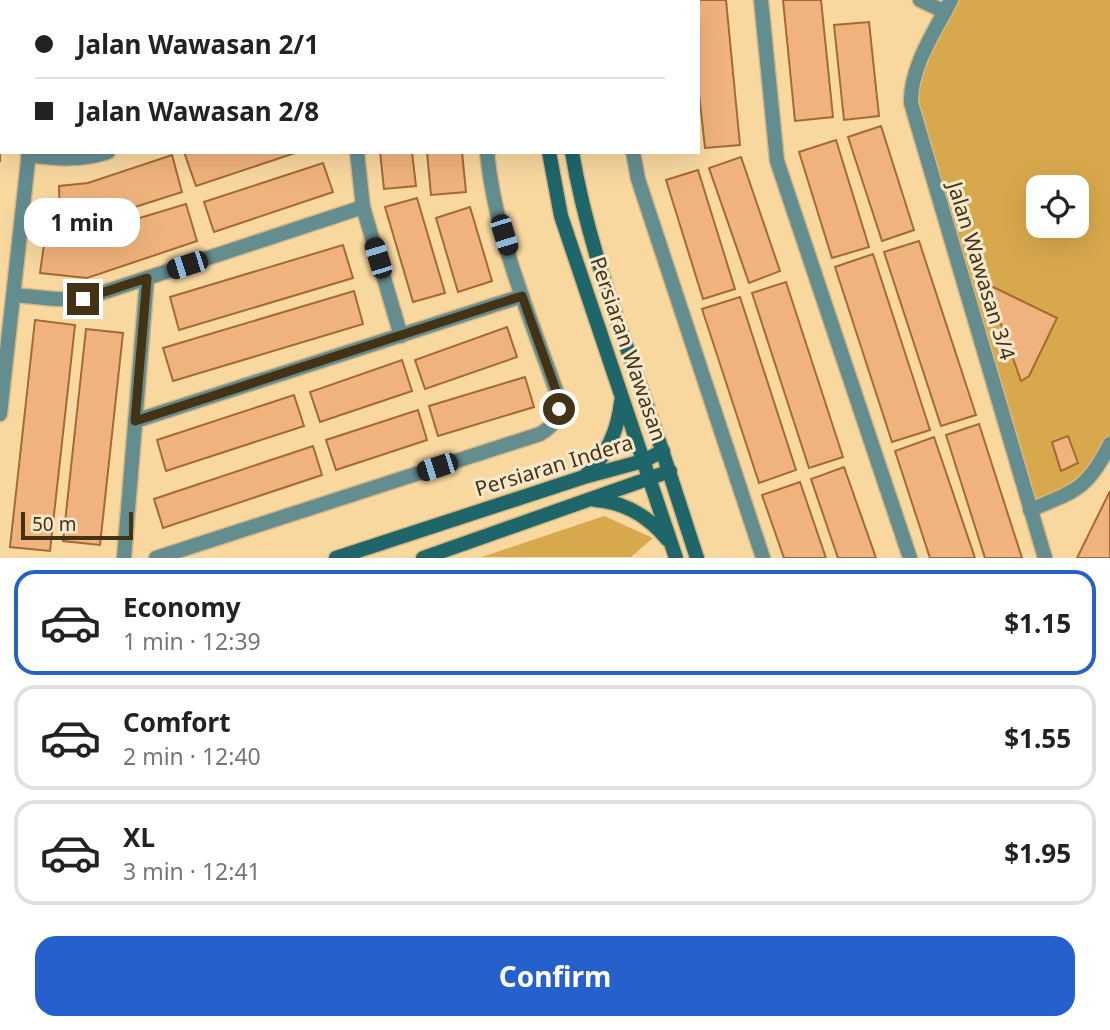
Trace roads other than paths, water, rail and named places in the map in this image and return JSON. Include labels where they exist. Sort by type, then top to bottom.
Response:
[{"type":"main road","name":"Persiaran Wawasan","points":[[549,154],[561,216],[675,553]]},
{"type":"main road","name":"Persiaran Wawasan","points":[[572,154],[580,202],[603,278],[697,558]]},
{"type":"main road","points":[[584,477],[601,461],[619,421],[621,398]]},
{"type":"main road","name":"Persiaran Indera","points":[[336,558],[584,477],[643,461],[663,451]]},
{"type":"main road","name":"Persiaran Indera","points":[[423,558],[670,471]]},
{"type":"main road","points":[[590,499],[613,503],[636,512],[657,528],[675,553]]},
{"type":"street","points":[[761,0],[777,161],[909,558]]},
{"type":"street","points":[[920,0],[948,6]]},
{"type":"street","name":"Jalan Wawasan 3/4","points":[[948,6],[915,71],[910,87],[911,103],[1045,558]]},
{"type":"street","points":[[0,414],[28,154],[66,160],[85,159],[101,154]]},
{"type":"street","points":[[357,154],[363,207],[401,336]]},
{"type":"street","points":[[156,558],[540,434],[551,428],[558,419],[558,396],[522,296],[498,215],[486,154]]},
{"type":"street","points":[[633,154],[638,179],[763,558]]},
{"type":"street","points":[[14,295],[83,299],[363,207]]},
{"type":"street","points":[[124,558],[147,278]]},
{"type":"street","points":[[135,421],[522,296]]},
{"type":"street","points":[[1030,510],[1069,494],[1085,484],[1110,444]]}]
